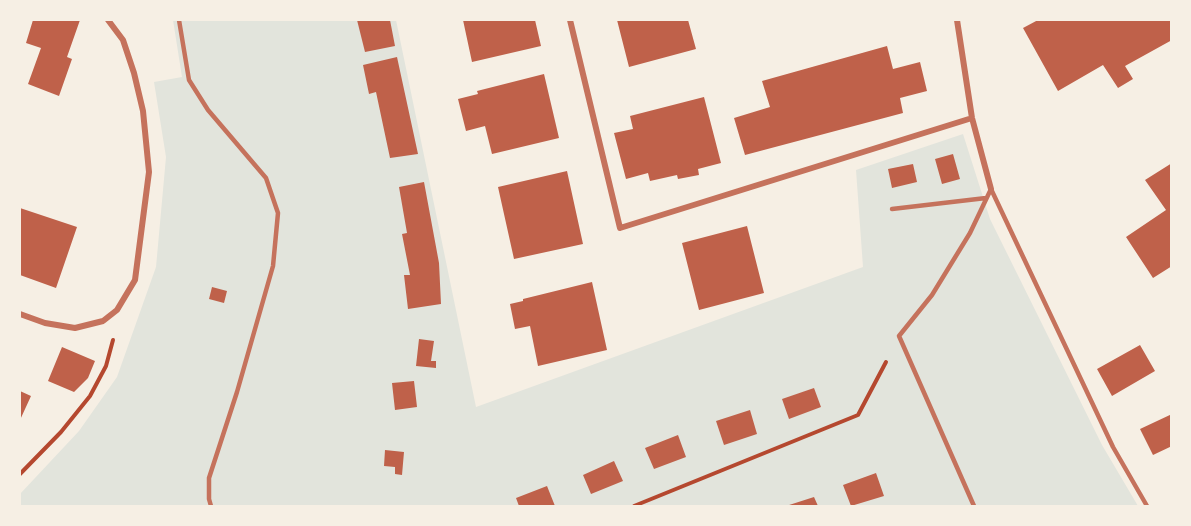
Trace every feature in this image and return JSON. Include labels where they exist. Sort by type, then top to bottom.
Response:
[{"type":"street","points":[[20,314],[45,323],[75,328],[103,321],[117,310],[135,280],[149,172],[143,111],[135,73],[123,40],[108,20]]},
{"type":"street","points":[[570,20],[620,228],[972,118]]},
{"type":"street","points":[[957,20],[972,118],[991,189]]},
{"type":"lane","points":[[179,20],[189,80],[208,110],[266,178],[278,213],[273,266],[237,392],[209,478],[211,507]]},
{"type":"lane","points":[[974,507],[899,336],[932,295],[970,233],[991,189]]},
{"type":"lane","points":[[991,189],[1113,447],[1147,507]]},
{"type":"lane","points":[[892,210],[986,198]]},
{"type":"path","points":[[20,474],[61,432],[90,396],[106,366],[114,338],[117,310]]},
{"type":"path","points":[[634,507],[858,415],[899,336]]},
{"type":"shaded area","points":[[173,20],[396,20],[476,407],[863,267],[856,170],[963,134],[990,219],[1102,445],[1138,506],[20,506],[20,494],[79,431],[117,377],[156,267],[166,157],[154,82],[182,77]]},
{"type":"building","points":[[33,20],[80,20],[67,57],[72,59],[59,96],[28,84],[41,48],[26,43]]},
{"type":"building","points":[[357,20],[390,20],[395,46],[365,52]]},
{"type":"building","points":[[463,20],[535,20],[541,46],[472,62]]},
{"type":"building","points":[[617,20],[688,20],[696,49],[629,67]]},
{"type":"building","points":[[1038,20],[1172,20],[1172,40],[1125,66],[1133,79],[1118,88],[1103,65],[1058,91],[1023,28]]},
{"type":"building","points":[[887,46],[893,69],[920,62],[927,91],[900,98],[903,113],[745,155],[734,118],[770,107],[762,81]]},
{"type":"building","points":[[397,57],[418,154],[390,158],[376,92],[369,94],[363,65]]},
{"type":"building","points":[[544,74],[559,138],[492,154],[485,126],[466,131],[458,99],[478,94],[477,91]]},
{"type":"building","points":[[704,97],[721,163],[698,169],[699,175],[678,179],[677,175],[650,181],[648,173],[626,179],[614,133],[633,129],[630,116]]},
{"type":"building","points":[[953,154],[960,179],[942,184],[935,159]]},
{"type":"building","points":[[1172,163],[1172,266],[1153,278],[1126,237],[1166,210],[1145,180]]},
{"type":"building","points":[[913,164],[917,182],[892,188],[888,169]]},
{"type":"building","points":[[567,171],[583,244],[514,259],[498,187]]},
{"type":"building","points":[[424,182],[439,263],[441,304],[408,309],[404,275],[410,275],[402,234],[407,233],[399,187]]},
{"type":"building","points":[[20,208],[77,227],[56,288],[20,275]]},
{"type":"building","points":[[747,226],[764,293],[699,310],[682,243]]},
{"type":"building","points":[[592,282],[607,350],[538,366],[530,326],[515,329],[510,304]]},
{"type":"building","points":[[212,287],[227,291],[224,303],[209,299]]},
{"type":"building","points":[[419,339],[434,341],[431,361],[436,361],[436,368],[416,366]]},
{"type":"building","points":[[1140,345],[1155,371],[1112,396],[1097,369]]},
{"type":"building","points":[[62,347],[95,361],[88,378],[74,392],[48,381]]},
{"type":"building","points":[[414,381],[417,407],[395,410],[392,383]]},
{"type":"building","points":[[814,388],[821,407],[789,419],[782,399]]},
{"type":"building","points":[[20,391],[31,396],[20,420]]},
{"type":"building","points":[[750,410],[757,434],[724,445],[716,421]]},
{"type":"building","points":[[1172,414],[1172,446],[1153,455],[1140,429]]},
{"type":"building","points":[[678,435],[686,457],[654,469],[645,448]]},
{"type":"building","points":[[385,450],[404,452],[402,475],[395,474],[395,467],[384,466]]},
{"type":"building","points":[[614,461],[623,481],[591,494],[583,475]]},
{"type":"building","points":[[876,473],[884,496],[851,506],[843,485]]},
{"type":"building","points":[[547,486],[555,506],[519,506],[516,498]]},
{"type":"building","points":[[814,497],[818,506],[786,506]]}]
